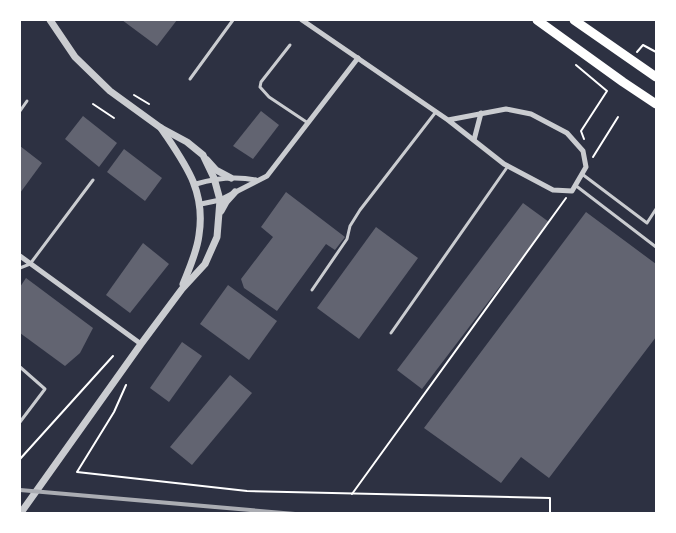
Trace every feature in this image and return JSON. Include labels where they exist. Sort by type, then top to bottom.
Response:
[{"type":"highway","points":[[537,20],[657,104]]},
{"type":"highway","points":[[574,20],[657,77]]},
{"type":"street","points":[[50,20],[75,57],[110,91],[161,128],[187,142],[204,155],[216,170],[231,178]]},
{"type":"street","points":[[302,20],[448,120],[508,166],[553,190],[573,188],[586,167],[583,151],[567,133],[531,114],[506,109],[448,120]]},
{"type":"street","points":[[201,204],[220,200],[267,176],[358,58]]},
{"type":"street","points":[[474,140],[481,113]]},
{"type":"street","points":[[161,128],[196,184],[201,204],[200,236],[182,289]]},
{"type":"street","points":[[20,513],[141,344],[182,289],[205,264],[218,237],[220,200],[204,155]]},
{"type":"street","points":[[196,184],[214,178],[256,180]]},
{"type":"street","points":[[219,215],[235,192]]},
{"type":"street","points":[[20,256],[141,344]]},
{"type":"lane","points":[[190,79],[233,20]]},
{"type":"lane","points":[[290,45],[261,82],[260,87],[269,97],[308,123]]},
{"type":"lane","points":[[20,111],[27,101]]},
{"type":"lane","points":[[312,290],[347,239],[350,226],[360,210],[436,112]]},
{"type":"lane","points":[[390,333],[508,166]]},
{"type":"lane","points":[[582,174],[647,223],[657,209]]},
{"type":"lane","points":[[20,268],[30,264],[93,180]]},
{"type":"lane","points":[[573,188],[657,247]]},
{"type":"lane","points":[[20,367],[45,389],[20,422]]},
{"type":"path","points":[[637,52],[643,45],[657,52]]},
{"type":"path","points":[[576,65],[607,91],[581,131],[585,140]]},
{"type":"path","points":[[133,95],[149,104]]},
{"type":"path","points":[[93,104],[114,118]]},
{"type":"path","points":[[588,149],[592,158],[618,117]]},
{"type":"path","points":[[352,494],[573,188]]},
{"type":"path","points":[[20,459],[113,356]]},
{"type":"path","points":[[126,385],[114,412],[77,472],[247,491],[550,498],[550,513]]},
{"type":"building","points":[[122,20],[177,20],[157,46]]},
{"type":"building","points":[[261,111],[279,125],[253,159],[233,146]]},
{"type":"building","points":[[83,116],[117,143],[99,167],[65,139]]},
{"type":"building","points":[[20,146],[42,163],[20,193]]},
{"type":"building","points":[[124,149],[162,178],[145,201],[107,172]]},
{"type":"building","points":[[286,192],[345,237],[335,250],[326,244],[277,311],[244,288],[241,279],[273,237],[261,227]]},
{"type":"building","points":[[523,203],[549,222],[422,389],[397,370]]},
{"type":"building","points":[[586,212],[656,264],[656,337],[549,478],[521,457],[501,483],[424,428]]},
{"type":"building","points":[[376,227],[418,258],[359,339],[317,308]]},
{"type":"building","points":[[143,243],[169,264],[130,313],[106,295]]},
{"type":"building","points":[[26,278],[93,328],[80,353],[65,366],[20,333],[20,287]]},
{"type":"building","points":[[228,285],[277,321],[249,360],[200,324]]},
{"type":"building","points":[[182,342],[202,356],[169,402],[150,388]]},
{"type":"building","points":[[230,375],[252,393],[192,465],[170,447]]},
{"type":"railway","points":[[20,490],[295,514]]}]
